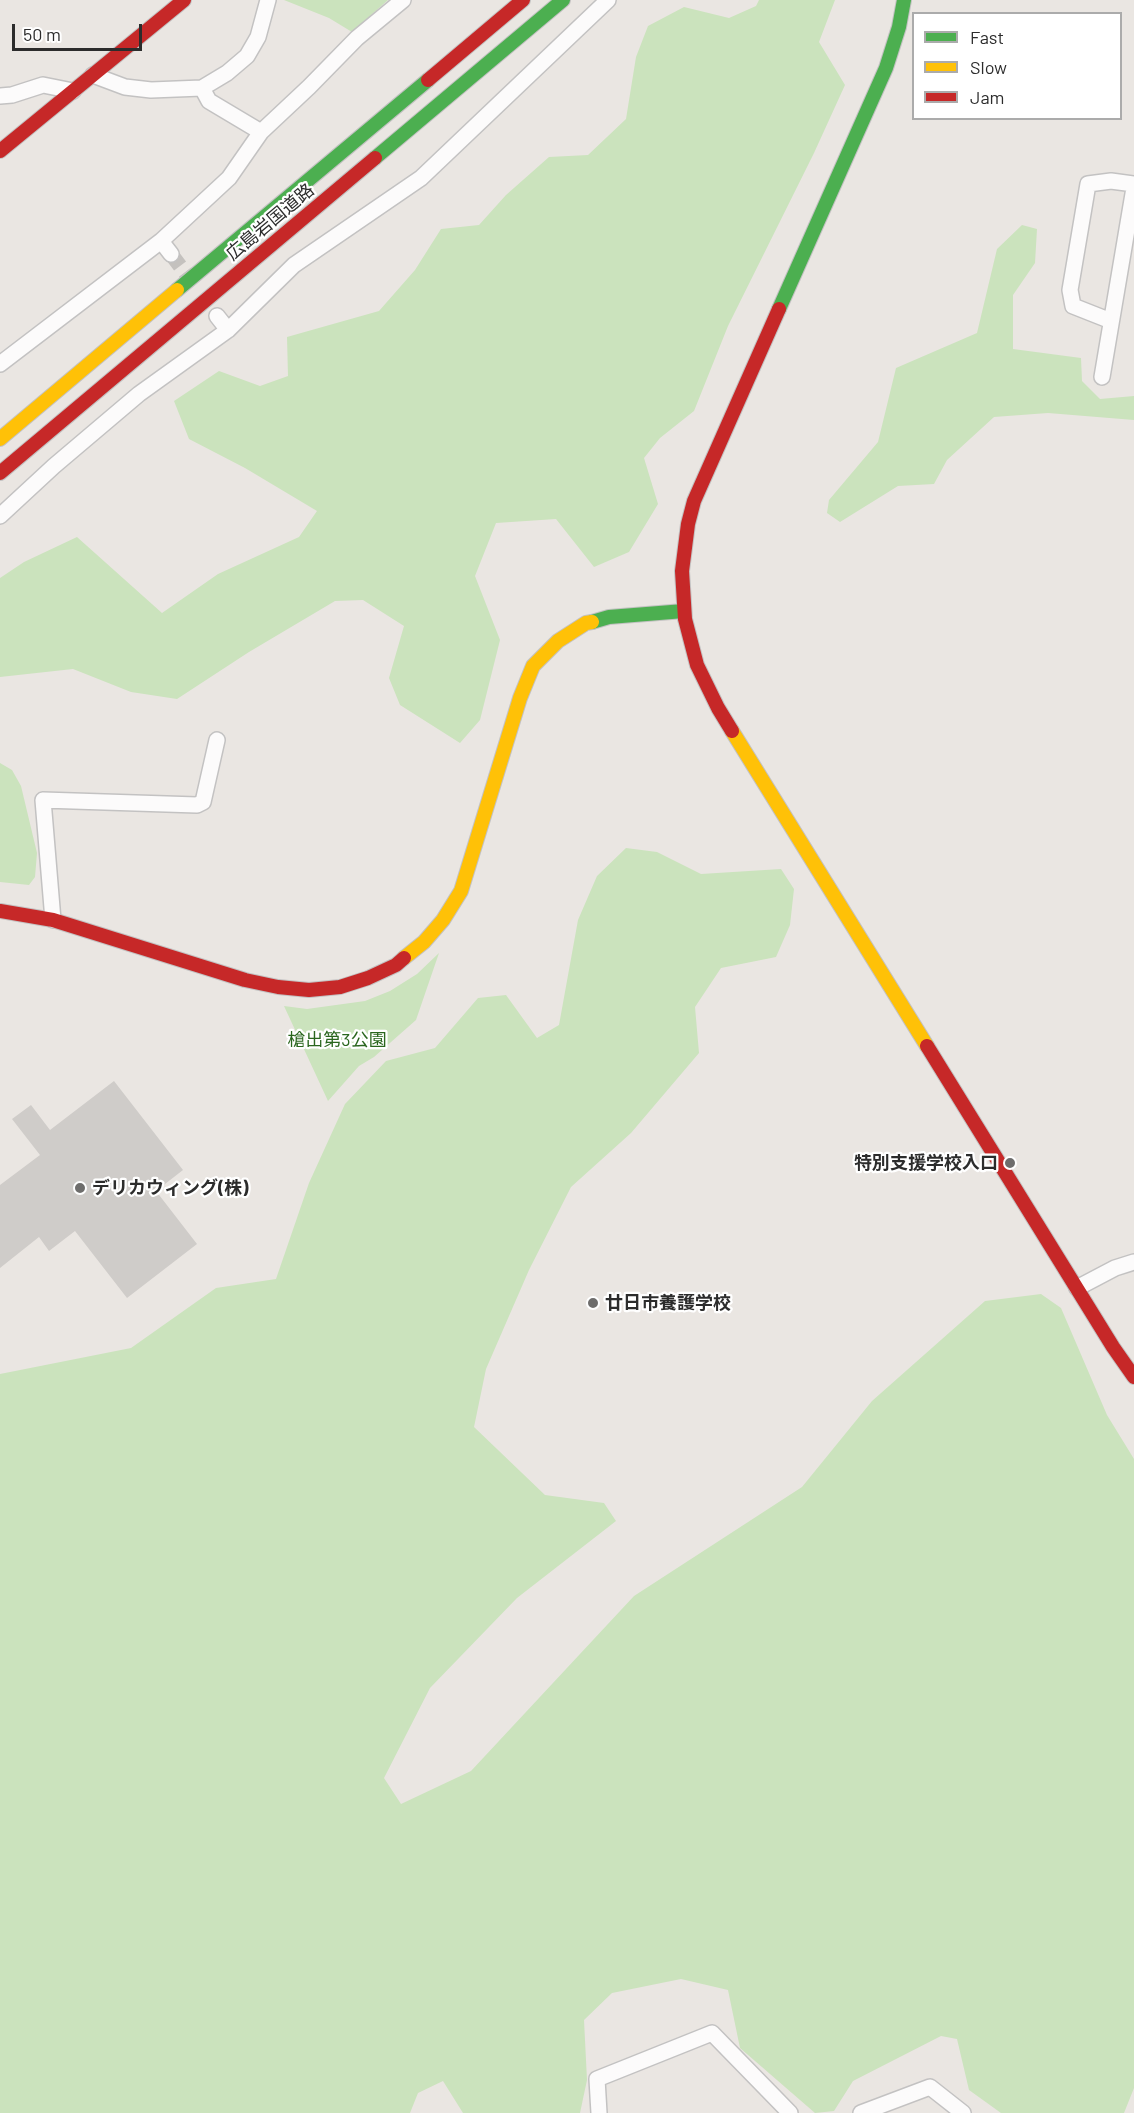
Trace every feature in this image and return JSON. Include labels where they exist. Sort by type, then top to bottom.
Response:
[{"type":"main road","points":[[0,151],[183,0]]},
{"type":"main road","name":"広島岩国道路","points":[[0,438],[523,0]]},
{"type":"main road","name":"広島岩国道路","points":[[0,473],[564,0]]},
{"type":"main road","points":[[903,0],[900,27],[886,68],[694,501],[684,547],[682,578],[684,611],[697,665],[718,708],[1134,1377]]},
{"type":"main road","points":[[0,911],[53,920],[245,980],[278,987],[309,990],[340,987],[369,978],[396,965],[424,942],[443,920],[461,891],[520,698],[533,666],[558,641],[586,623],[609,617],[684,611]]},
{"type":"street","points":[[93,75],[125,87],[151,90],[202,88],[227,73],[247,56],[258,37],[268,0]]},
{"type":"street","points":[[0,364],[161,241],[228,178],[261,132],[357,38],[403,0]]},
{"type":"street","points":[[0,516],[54,466],[139,394],[228,330],[294,265],[421,178],[608,0]]},
{"type":"street","points":[[0,96],[12,95],[43,85],[73,91]]},
{"type":"street","points":[[202,88],[209,101],[261,132]]},
{"type":"street","points":[[1102,377],[1134,186],[1111,181],[1088,184],[1070,290],[1073,306],[1111,321]]},
{"type":"street","points":[[161,241],[171,254]]},
{"type":"street","points":[[1118,280],[1134,282]]},
{"type":"street","points":[[217,315],[228,330]]},
{"type":"street","points":[[53,920],[43,800],[197,805],[203,802],[217,740]]},
{"type":"street","points":[[1077,1288],[1105,1273],[1134,1262]]},
{"type":"street","points":[[598,2113],[597,2079],[712,2033],[790,2113]]},
{"type":"street","points":[[861,2113],[930,2087],[963,2113]]},
{"type":"green space","points":[[284,0],[388,0],[352,32],[329,18]]},
{"type":"green space","points":[[759,0],[835,0],[819,42],[845,85],[814,153],[728,326],[694,411],[660,438],[644,458],[658,504],[629,552],[594,567],[556,519],[496,523],[475,576],[500,640],[480,720],[460,743],[400,705],[389,678],[404,626],[363,600],[335,601],[249,652],[177,699],[131,692],[73,669],[0,677],[0,578],[24,562],[77,537],[162,613],[218,574],[299,537],[317,511],[245,468],[189,439],[174,401],[219,371],[260,386],[288,376],[287,337],[379,311],[415,270],[441,229],[479,225],[506,195],[549,157],[588,155],[626,119],[636,57],[648,26],[684,7],[729,18],[756,6]]},
{"type":"green space","points":[[1022,225],[1037,229],[1035,263],[1013,295],[1013,349],[1081,358],[1082,381],[1100,399],[1134,396],[1134,420],[1048,413],[994,417],[947,460],[934,484],[898,486],[840,522],[827,513],[829,500],[878,442],[896,368],[977,333],[997,249]]},
{"type":"green space","points":[[0,763],[12,770],[21,786],[37,853],[35,877],[29,885],[0,882]]},
{"type":"green space","points":[[626,848],[657,852],[701,874],[781,869],[794,889],[790,925],[776,957],[721,968],[695,1007],[699,1053],[631,1133],[571,1187],[529,1270],[486,1369],[474,1427],[545,1495],[604,1503],[616,1521],[517,1598],[430,1688],[384,1778],[401,1804],[471,1771],[634,1596],[802,1487],[872,1401],[985,1301],[1041,1294],[1061,1308],[1107,1415],[1134,1459],[1134,2088],[1124,2113],[1001,2113],[969,2090],[957,2039],[941,2036],[853,2081],[834,2111],[815,2113],[740,2048],[728,1990],[681,1979],[612,1993],[584,2020],[587,2080],[580,2113],[463,2113],[443,2081],[418,2093],[410,2113],[0,2113],[0,1374],[131,1348],[216,1288],[276,1279],[309,1183],[345,1104],[386,1061],[435,1048],[478,998],[506,995],[537,1038],[559,1025],[578,920],[597,876]]},
{"type":"green space","name":"槍出第3公園","points":[[439,953],[416,1020],[374,1057],[359,1066],[328,1101],[284,1006],[307,1009],[365,1001],[390,991],[417,974]]},
{"type":"building","name":"デリカウィング(株)","points":[[114,1081],[183,1170],[156,1191],[197,1244],[127,1298],[75,1231],[49,1251],[39,1237],[0,1268],[0,1185],[40,1155],[12,1119],[31,1105],[50,1130]]},
{"type":"tunnel","points":[[171,254],[193,283]]},
{"type":"traffic: fast","points":[[375,158],[563,0]]},
{"type":"traffic: fast","points":[[779,309],[886,68],[899,27],[904,0]]},
{"type":"traffic: fast","points":[[177,290],[428,80]]},
{"type":"traffic: fast","points":[[592,622],[609,617],[684,611]]},
{"type":"traffic: slow","points":[[0,439],[177,290]]},
{"type":"traffic: slow","points":[[404,958],[424,942],[443,920],[461,891],[520,698],[533,666],[558,641],[586,623],[592,622]]},
{"type":"traffic: slow","points":[[732,731],[927,1046]]},
{"type":"traffic: jam","points":[[0,151],[184,0]]},
{"type":"traffic: jam","points":[[428,80],[523,0]]},
{"type":"traffic: jam","points":[[0,473],[375,158]]},
{"type":"traffic: jam","points":[[732,731],[697,665],[685,619],[682,571],[688,524],[694,501],[779,309]]},
{"type":"traffic: jam","points":[[0,911],[53,920],[245,980],[278,987],[309,990],[340,987],[368,978],[396,965],[404,958]]},
{"type":"traffic: jam","points":[[927,1046],[1113,1347],[1134,1377]]},
{"type":"place","name":"特別支援学校入口","points":[[1010,1163]]},
{"type":"place","name":"デリカウィング(株)","points":[[80,1188]]},
{"type":"place","name":"廿日市養護学校","points":[[593,1303]]}]
